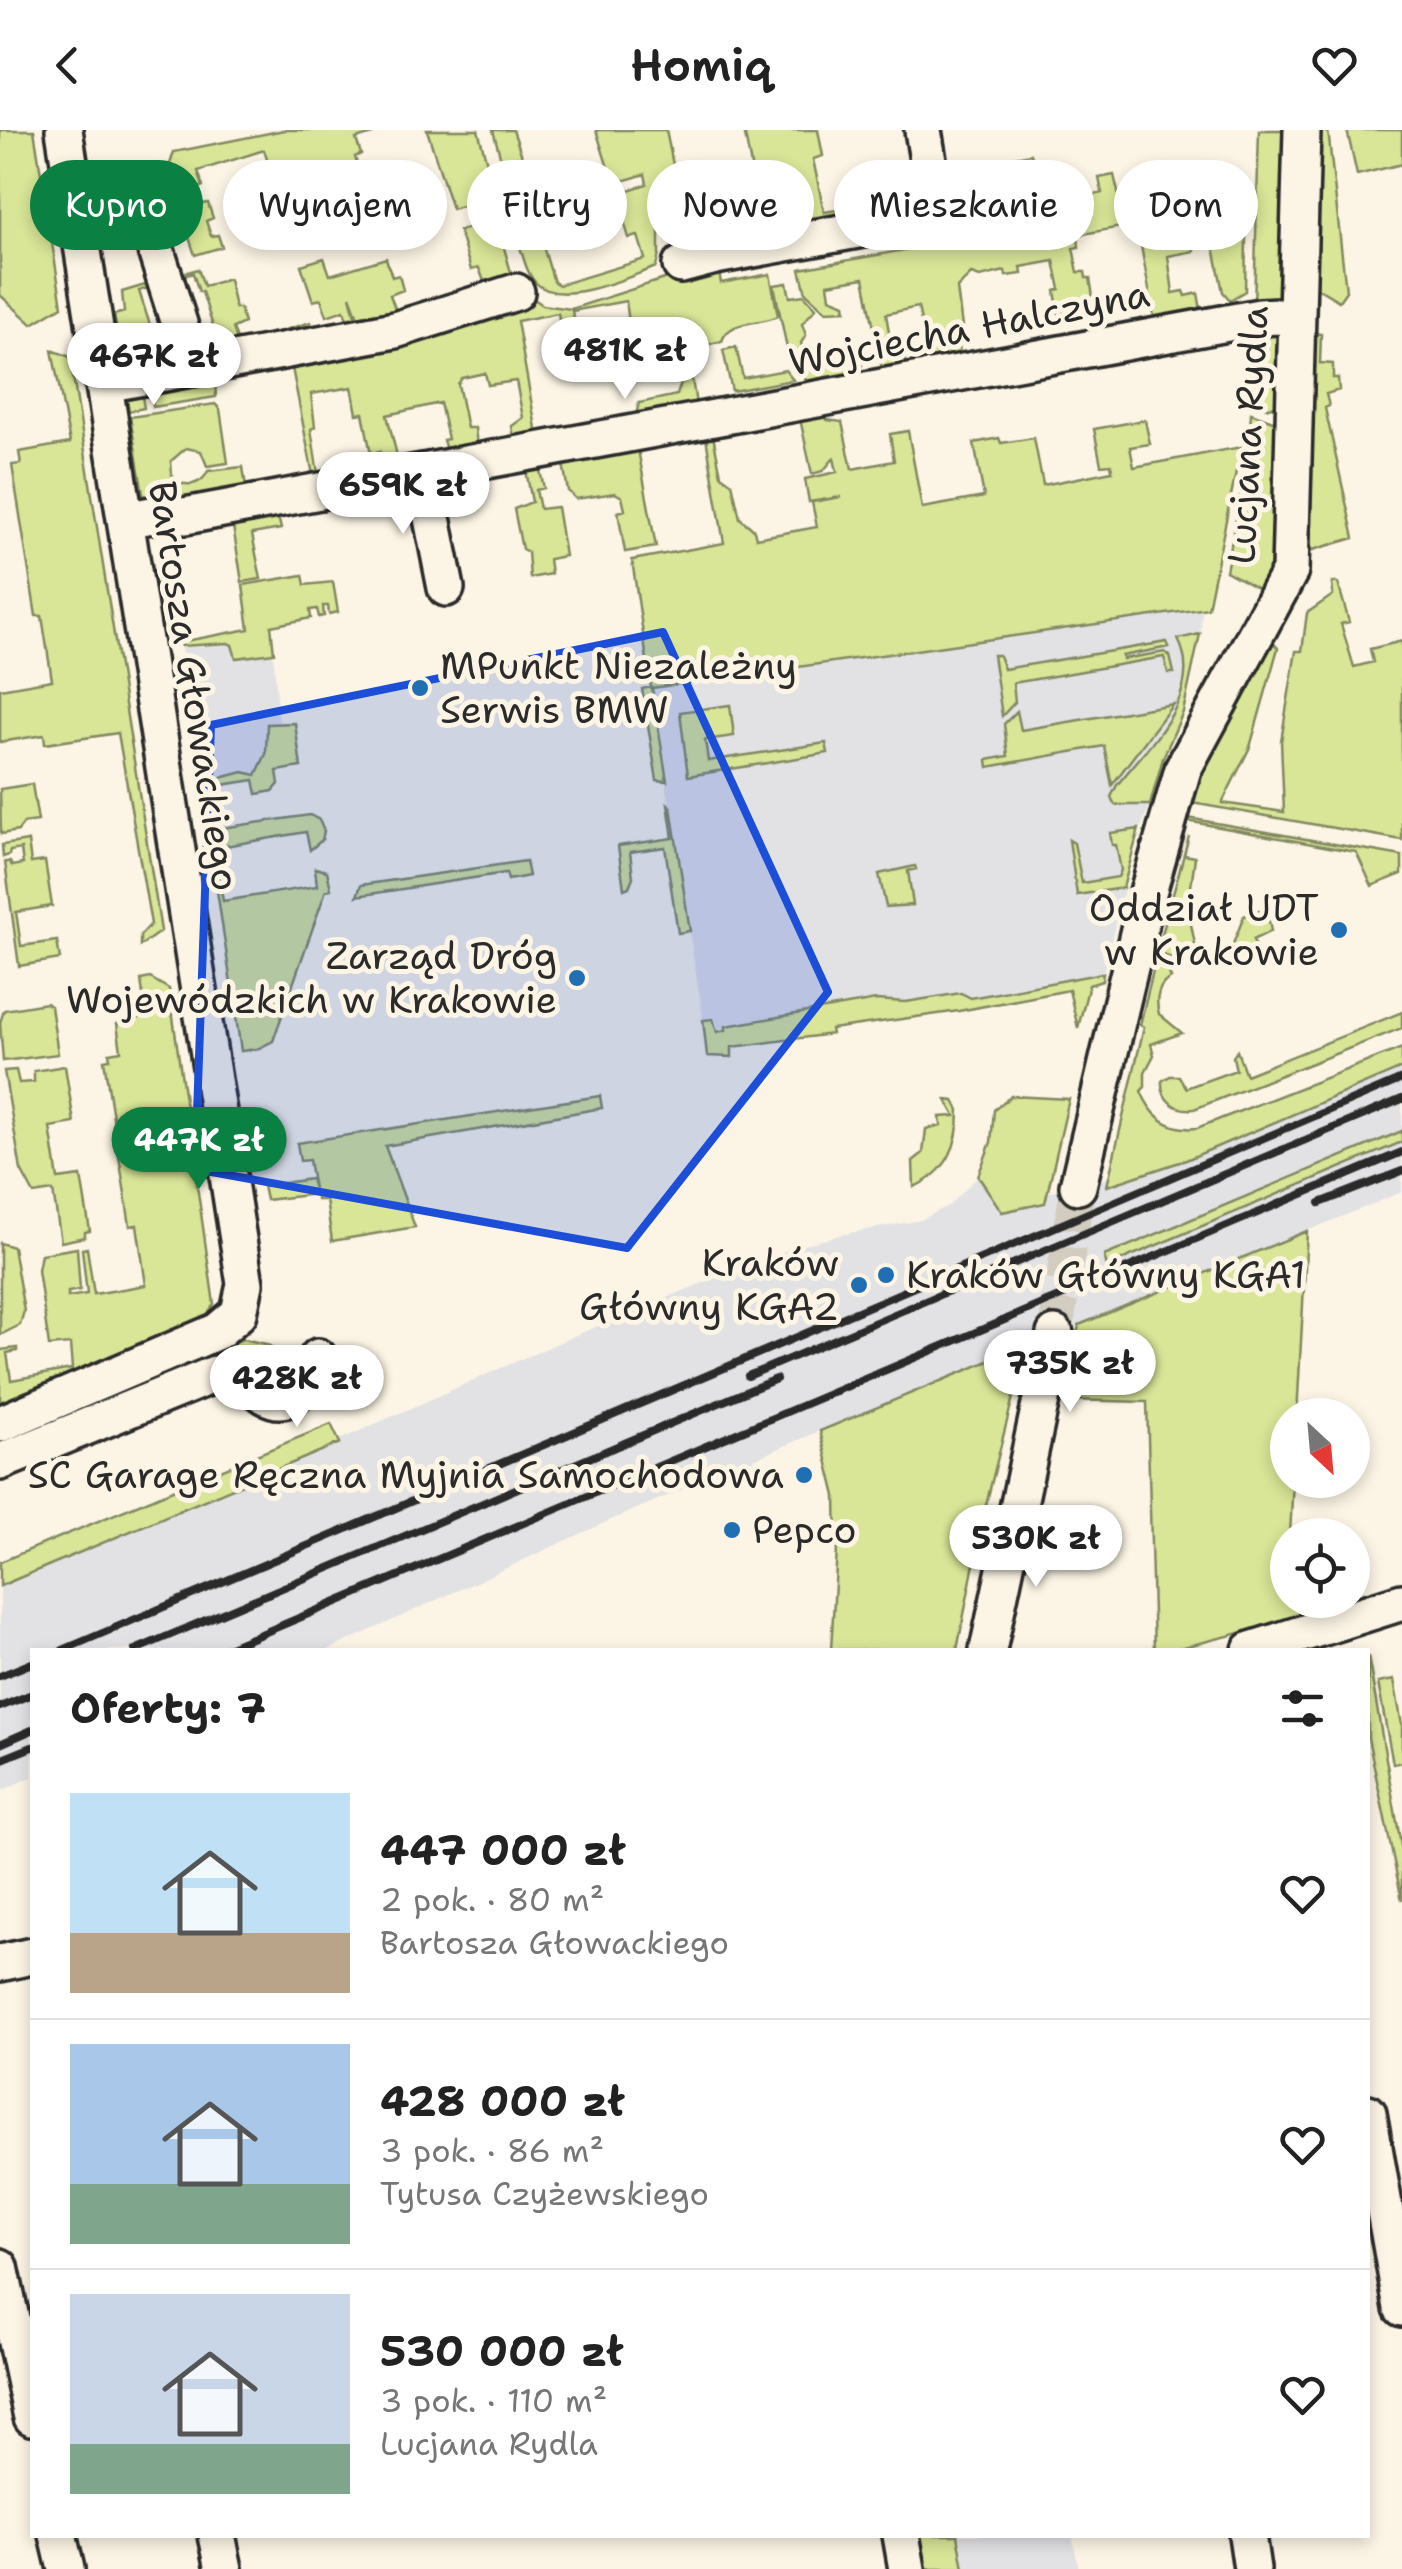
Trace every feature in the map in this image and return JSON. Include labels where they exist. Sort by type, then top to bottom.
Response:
[{"type":"street","name":"Bartosza Głowackiego","points":[[0,1424],[205,1338],[239,1314],[245,1284],[64,130]]},
{"type":"street","points":[[681,265],[950,213],[923,130]]},
{"type":"street","name":"Lucjana Rydla","points":[[1078,1186],[1156,858],[1183,769],[1290,571],[1302,130]]},
{"type":"street","points":[[156,250],[193,368]]},
{"type":"street","points":[[105,384],[395,330],[516,292]]},
{"type":"street","name":"Wojciecha Halczyna","points":[[126,520],[160,514],[185,516],[1260,317],[1297,314]]},
{"type":"street","points":[[423,473],[446,588]]},
{"type":"street","points":[[988,1648],[1056,1334]]},
{"type":"street","points":[[0,1462],[215,1374],[240,1374],[266,1396],[289,1398],[305,1384],[318,1357]]},
{"type":"street","points":[[1286,1645],[1402,1602]]},
{"type":"street","points":[[0,1964],[30,1956]]},
{"type":"street","points":[[1370,2124],[1402,2308]]},
{"type":"street","points":[[0,2267],[30,2408]]},
{"type":"street","points":[[59,2538],[66,2569]]},
{"type":"street","points":[[218,2538],[224,2569]]},
{"type":"street","points":[[902,2538],[907,2569]]},
{"type":"street","points":[[1247,2538],[1252,2569]]},
{"type":"highlighted area","points":[[663,632],[828,992],[627,1248],[195,1169],[211,725]]},
{"type":"shaded area","points":[[1203,598],[1201,632],[1183,712],[1175,715],[1137,837],[1103,973],[708,1050],[651,688]]},
{"type":"shaded area","points":[[271,626],[279,722],[295,723],[255,780],[203,788],[180,642]]},
{"type":"shaded area","points":[[1402,1061],[1402,1192],[613,1519],[332,1648],[30,1648],[30,1778],[0,1791],[0,1562],[331,1424],[339,1440],[576,1335],[771,1255],[839,1235],[921,1220],[950,1205],[978,1176],[995,1205],[1104,1179],[1174,1157]]},
{"type":"shaded area","points":[[959,2538],[1073,2538],[1079,2569],[964,2569]]},
{"type":"green space","points":[[0,130],[34,130],[39,160],[30,160],[30,250],[53,250],[62,306],[32,324],[0,295]]},
{"type":"green space","points":[[284,130],[385,130],[356,139],[361,154],[356,160],[267,160],[264,150],[203,169],[203,160],[171,160],[174,152]]},
{"type":"green space","points":[[427,130],[478,130],[486,160],[467,160],[467,205],[452,209],[447,193],[447,160],[436,160]]},
{"type":"green space","points":[[493,130],[513,130],[523,160],[501,160]]},
{"type":"green space","points":[[596,130],[666,130],[672,160],[647,160],[647,184],[645,174],[627,180],[627,160],[605,160]]},
{"type":"green space","points":[[744,130],[818,130],[823,156],[813,160],[750,160]]},
{"type":"green space","points":[[1259,130],[1291,130],[1285,298],[1254,307],[1258,250]]},
{"type":"green space","points":[[1312,130],[1328,130],[1346,291],[1339,301],[1309,283]]},
{"type":"green space","points":[[1347,130],[1402,130],[1402,164],[1357,175]]},
{"type":"green space","points":[[1031,154],[1033,160],[1000,160]]},
{"type":"green space","points":[[814,164],[824,212],[834,210],[834,220],[814,223]]},
{"type":"green space","points":[[1114,175],[1114,228],[1094,232],[1094,195],[1102,193],[1099,178]]},
{"type":"green space","points":[[647,184],[647,250],[659,250],[656,267],[577,292],[547,290],[536,283],[521,250],[544,250],[554,282],[559,285],[645,259],[638,236],[629,238],[627,231],[627,190]]},
{"type":"green space","points":[[208,203],[213,218],[206,221],[211,236],[218,235],[222,247],[195,255],[193,250],[203,250],[203,204]]},
{"type":"green space","points":[[467,229],[467,250],[505,250],[512,276],[485,284],[479,268],[471,270],[459,231]]},
{"type":"green space","points":[[677,250],[690,250],[691,254],[679,257]]},
{"type":"green space","points":[[904,250],[1073,250],[1078,272],[1085,272],[1086,278],[1090,278],[1090,298],[1096,317],[1080,320],[1077,311],[1059,314],[1055,291],[1060,289],[1054,261],[1021,267],[1022,274],[971,274],[957,288],[962,327],[957,328],[960,354],[925,361],[922,345],[926,344],[918,307],[886,314],[892,350],[902,348],[906,364],[882,369],[864,278],[828,284],[830,298],[845,304],[846,310],[826,311],[806,293],[800,269]]},
{"type":"green space","points":[[1142,250],[1194,250],[1168,256],[1173,293],[1198,293],[1201,310],[1154,317]]},
{"type":"green space","points":[[1215,250],[1246,250],[1245,291],[1230,300],[1223,292]]},
{"type":"green space","points":[[324,258],[330,275],[386,258],[392,277],[399,275],[403,290],[390,295],[396,311],[360,323],[350,296],[356,320],[348,323],[344,310],[327,316],[321,299],[313,301],[301,265]]},
{"type":"green space","points":[[717,262],[721,283],[770,274],[778,316],[738,326],[722,341],[702,346],[698,327],[684,330],[696,404],[636,415],[639,403],[677,395],[684,374],[680,374],[679,362],[670,363],[668,355],[606,368],[599,327],[629,322],[626,301],[572,311],[591,362],[567,366],[558,313],[517,321],[537,434],[514,438],[512,426],[523,418],[516,381],[488,385],[485,373],[462,378],[458,384],[467,428],[475,428],[477,445],[446,450],[443,440],[448,439],[440,403],[387,415],[398,460],[382,463],[380,452],[371,454],[363,413],[357,414],[352,387],[311,394],[315,427],[311,429],[318,474],[313,475],[292,368],[215,383],[216,397],[153,407],[152,395],[142,396],[144,408],[129,411],[126,393],[525,293],[543,305],[571,309]]},
{"type":"green space","points":[[198,269],[204,286],[229,279],[235,308],[240,308],[244,323],[233,328],[238,343],[230,347],[311,322],[312,329],[207,356],[196,342],[213,336],[219,345],[202,292],[193,273],[181,277],[180,274]]},
{"type":"green space","points":[[155,282],[156,285],[139,291],[155,341],[172,336],[167,356],[124,370],[114,315],[124,312],[122,292]]},
{"type":"green space","points":[[787,283],[790,297],[804,295],[816,308],[802,324],[806,335],[801,343],[803,350],[814,348],[818,367],[863,359],[860,373],[806,383],[803,367],[794,372],[774,285]]},
{"type":"green space","points":[[1254,325],[1284,332],[1281,405],[1252,405]]},
{"type":"green space","points":[[1308,332],[1321,334],[1320,363],[1333,364],[1333,378],[1338,378],[1339,390],[1326,394],[1329,406],[1325,408],[1354,538],[1302,553]]},
{"type":"green space","points":[[736,347],[743,378],[785,370],[793,380],[732,391],[723,350]]},
{"type":"green space","points":[[52,350],[70,357],[161,931],[140,946],[140,936],[151,924],[118,733],[45,744],[44,735],[0,742],[0,689],[52,680],[42,616],[36,616],[12,465],[21,464],[19,452],[70,443]]},
{"type":"green space","points":[[215,404],[220,409],[228,463],[207,466],[201,451],[186,448],[171,461],[172,475],[177,482],[191,484],[199,482],[208,471],[243,467],[246,487],[159,500],[143,495],[130,417]]},
{"type":"green space","points":[[825,410],[827,420],[842,422],[852,469],[894,461],[890,434],[908,431],[922,508],[984,497],[974,443],[999,438],[1001,443],[1034,438],[1043,485],[1112,471],[1111,464],[1101,465],[1094,429],[1145,420],[1150,444],[1130,447],[1134,467],[1241,447],[1208,608],[652,688],[667,781],[657,780],[642,689],[651,687],[632,560],[724,543],[705,432],[712,431],[721,475],[732,483],[740,518],[754,530],[756,538],[817,527],[812,502],[841,497],[809,502],[805,479],[837,472],[834,458],[823,471],[812,474],[799,414]]},
{"type":"green space","points":[[1251,413],[1284,425],[1280,556],[1266,593],[1226,571],[1248,456]]},
{"type":"green space","points":[[637,444],[656,547],[625,552],[618,512],[625,510],[622,497],[615,493],[576,499],[568,491],[562,458]]},
{"type":"green space","points":[[538,462],[544,488],[536,490],[540,509],[557,507],[565,556],[549,559],[551,574],[530,578],[528,552],[522,549],[514,509],[532,502],[525,465]]},
{"type":"green space","points":[[277,512],[281,529],[252,534],[261,579],[242,582],[232,520]]},
{"type":"green space","points":[[303,575],[305,585],[333,582],[338,612],[329,614],[328,606],[323,606],[324,616],[319,617],[317,609],[310,610],[311,618],[271,626],[274,653],[236,658],[228,643],[181,646],[180,642],[249,629],[243,585]]},
{"type":"green space","points":[[1332,582],[1338,583],[1349,622],[1341,624],[1354,667],[1373,662],[1370,649],[1402,641],[1402,840],[1192,803],[1196,765],[1268,637],[1278,648],[1250,747],[1222,803],[1284,812],[1281,741],[1296,651],[1302,651],[1307,613],[1333,595]]},
{"type":"green space","points":[[1200,634],[1183,712],[1163,758],[1150,805],[1115,805],[1111,797],[1117,785],[1170,718],[1179,699],[1185,680],[1185,659],[1178,639]]},
{"type":"green space","points":[[1167,642],[1169,647],[1122,656],[1123,659],[1165,652],[1170,656],[1174,673],[1168,673],[1164,657],[1013,683],[1015,702],[1002,716],[993,655],[999,655],[1004,669]]},
{"type":"green space","points":[[1173,704],[1112,785],[1104,746],[988,767],[987,760],[1008,756],[1004,724],[1017,711],[1021,730]]},
{"type":"green space","points":[[730,705],[734,736],[705,740],[708,761],[826,743],[828,753],[688,776],[680,712]]},
{"type":"green space","points":[[295,723],[301,767],[277,771],[279,784],[273,791],[257,794],[254,780],[203,788],[202,783],[243,772],[256,775],[266,754],[267,724]]},
{"type":"green space","points":[[32,784],[38,821],[1,834],[0,789]]},
{"type":"green space","points":[[668,804],[690,931],[678,933],[665,847],[630,852],[633,877],[624,889],[618,846],[673,838]]},
{"type":"green space","points":[[310,815],[319,820],[324,831],[322,840],[310,850],[306,832],[214,848],[223,901],[317,886],[315,868],[327,871],[331,889],[326,890],[273,1041],[241,1051],[208,830]]},
{"type":"green space","points":[[1188,818],[1402,856],[1402,874],[1372,886],[1356,852],[1187,821]]},
{"type":"green space","points":[[1139,829],[1123,888],[1077,895],[1069,840],[1074,843],[1082,883],[1118,877],[1121,870],[1110,833]]},
{"type":"green space","points":[[1189,836],[1184,855],[1195,857],[1188,909],[1200,970],[1161,954],[1158,949]]},
{"type":"green space","points":[[28,841],[31,863],[45,861],[52,906],[16,912],[21,946],[57,941],[60,959],[19,966],[5,862],[12,866],[23,864],[21,849],[3,857],[2,845]]},
{"type":"green space","points":[[526,861],[529,876],[508,880],[506,873],[357,896],[361,885]]},
{"type":"green space","points":[[915,866],[916,869],[908,871],[913,905],[886,907],[879,874]]},
{"type":"green space","points":[[1259,910],[1269,921],[1271,931],[1253,940],[1258,951],[1235,960],[1231,949],[1244,916]]},
{"type":"green space","points":[[1155,963],[1165,963],[1171,978],[1159,993],[1159,1014],[1182,1033],[1151,1044],[1154,1055],[1141,1091],[1150,1108],[1170,1124],[1197,1128],[1402,1048],[1402,1068],[1186,1160],[1107,1186],[1144,1027],[1140,1025]]},
{"type":"green space","points":[[1103,973],[1102,981],[1089,985],[1078,1028],[1069,990],[831,1029],[832,1034],[732,1047],[732,1057],[707,1056],[703,1020],[713,1019],[717,1032],[726,1030],[726,1026],[876,1000],[906,1002],[961,993],[971,998]]},
{"type":"green space","points":[[150,978],[169,989],[214,1304],[204,1320],[0,1402],[0,1350],[17,1348],[7,1353],[11,1380],[72,1369],[70,1344],[49,1346],[38,1270],[41,1254],[77,1248],[80,1290],[68,1292],[68,1297],[87,1294],[82,1249],[87,1248],[94,1294],[146,1285],[137,1225],[130,1226],[104,1060],[110,1059],[109,1053],[121,1051],[117,1024],[146,1016],[141,980]]},
{"type":"green space","points":[[46,1003],[51,1006],[58,1054],[3,1061],[0,1023],[4,1010]]},
{"type":"green space","points":[[1402,1012],[1402,1028],[1194,1109],[1175,1106],[1164,1094],[1162,1081],[1170,1076],[1179,1076],[1186,1088],[1236,1070],[1233,1057],[1237,1051],[1246,1075]]},
{"type":"green space","points":[[65,1066],[74,1123],[50,1127],[58,1179],[81,1176],[90,1231],[85,1232],[85,1237],[61,1242],[53,1191],[34,1194],[21,1170],[4,1071],[16,1070],[19,1083],[34,1082],[34,1071]]},
{"type":"green space","points":[[600,1096],[602,1108],[385,1146],[415,1227],[332,1241],[326,1200],[317,1200],[315,1194],[266,1200],[263,1186],[311,1179],[314,1189],[309,1160],[300,1161],[297,1143]]},
{"type":"green space","points":[[1011,1096],[1069,1099],[1045,1203],[1002,1212],[978,1176],[991,1142],[994,1110]]},
{"type":"green space","points":[[946,1100],[954,1101],[959,1110],[954,1146],[935,1174],[914,1187],[913,1161],[923,1153],[926,1129],[941,1125],[940,1117],[955,1116]]},
{"type":"green space","points":[[1402,1131],[1402,1142],[1107,1266],[1104,1256]]},
{"type":"green space","points":[[1307,1231],[1298,1398],[1270,1398],[1270,1498],[1292,1498],[1291,1518],[1270,1518],[1270,1618],[1300,1618],[1180,1648],[1154,1648],[1147,1402],[1065,1400],[1079,1325]]},
{"type":"green space","points":[[0,1243],[13,1247],[24,1311],[20,1325],[0,1335]]},
{"type":"green space","points":[[243,1339],[266,1344],[298,1363],[283,1389],[261,1375],[271,1359],[260,1352],[251,1368],[222,1365],[215,1349]]},
{"type":"green space","points":[[1020,1348],[1013,1397],[984,1513],[957,1648],[831,1648],[836,1496],[820,1431]]},
{"type":"green space","points":[[331,1424],[340,1443],[0,1586],[0,1562]]},
{"type":"green space","points":[[1370,1667],[1402,1851],[1402,1900],[1370,1748]]},
{"type":"green space","points":[[1394,1680],[1402,1725],[1402,1762],[1393,1764],[1378,1683]]},
{"type":"green space","points":[[920,2538],[959,2538],[964,2569],[925,2569]]},
{"type":"tunnel","points":[[1055,1334],[1078,1186]]},
{"type":"railway","points":[[68,1648],[1402,1079]]},
{"type":"railway","points":[[748,1376],[1402,1099]]},
{"type":"railway","points":[[228,1648],[1402,1152]]},
{"type":"railway","points":[[1320,1203],[1402,1171]]},
{"type":"railway","points":[[140,1648],[776,1379]]},
{"type":"railway","points":[[0,1676],[30,1664]]},
{"type":"railway","points":[[0,1707],[30,1695]]},
{"type":"railway","points":[[0,1744],[30,1731]]},
{"type":"railway","points":[[0,1760],[30,1748]]},
{"type":"place","name":"MPunkt Niezależny Serwis BMW","points":[[420,688]]},
{"type":"place","name":"Oddział UDT w Krakowie","points":[[1339,930]]},
{"type":"place","name":"Zarząd Dróg Wojewódzkich w Krakowie","points":[[577,978]]},
{"type":"place","name":"Kraków Główny KGA1","points":[[886,1275]]},
{"type":"place","name":"Kraków Główny KGA2","points":[[859,1285]]},
{"type":"place","name":"SC Garage Ręczna Myjnia Samochodowa","points":[[804,1475]]},
{"type":"place","name":"Pepco","points":[[732,1530]]}]
